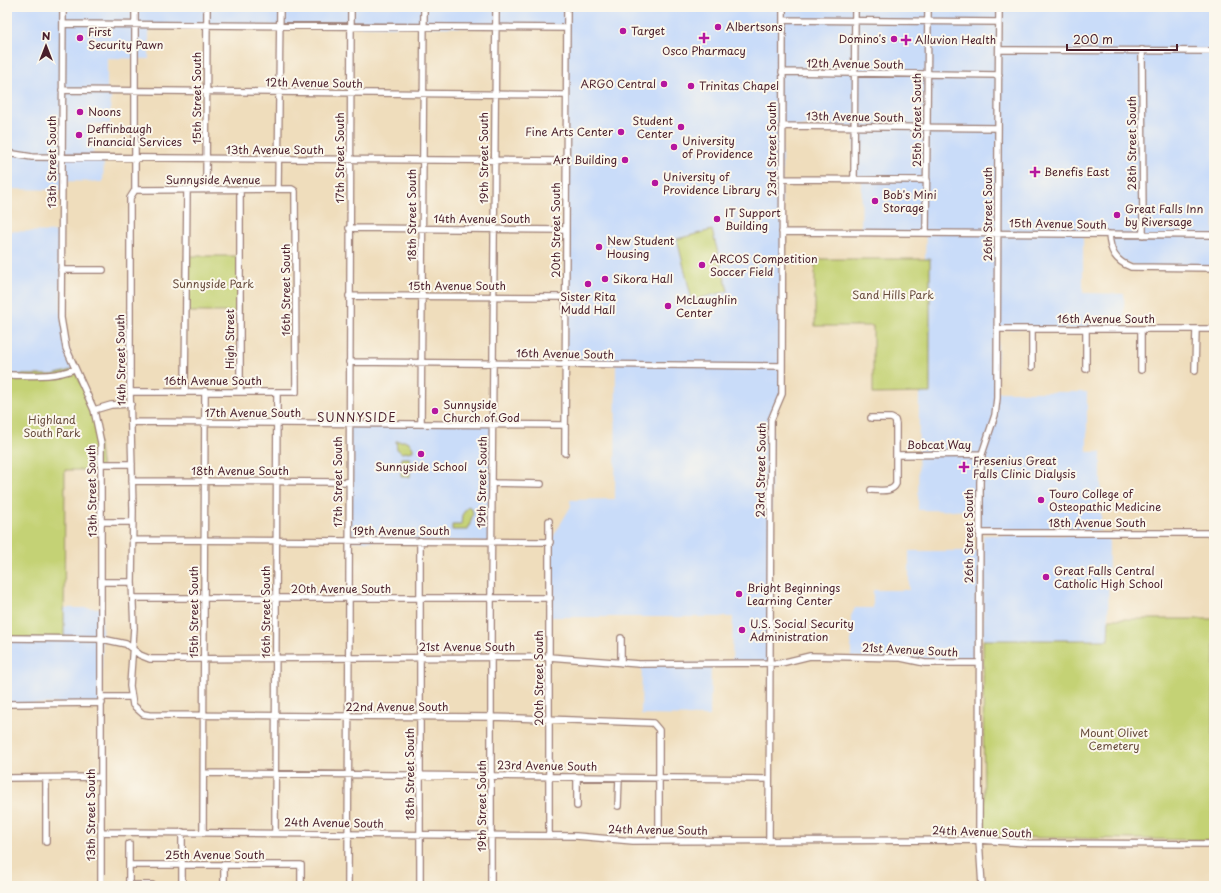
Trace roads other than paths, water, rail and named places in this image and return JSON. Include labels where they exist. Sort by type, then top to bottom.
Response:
[{"type":"street","name":"13th Street South","points":[[63,7],[61,270],[63,335],[74,369],[94,410],[100,431],[102,464],[102,886]]},
{"type":"street","name":"14th Street South","points":[[135,7],[135,190],[130,198],[130,392],[132,422],[133,522],[131,697],[133,705],[138,711]]},
{"type":"street","name":"15th Street South","points":[[206,190],[207,7]]},
{"type":"street","points":[[278,189],[280,7]]},
{"type":"street","name":"17th Street South","points":[[348,886],[348,482],[351,7]]},
{"type":"street","name":"18th Street South","points":[[421,424],[424,7]]},
{"type":"street","name":"19th Street South","points":[[491,886],[491,598],[496,7]]},
{"type":"street","name":"20th Street South","points":[[565,453],[567,7]]},
{"type":"street","name":"23rd Street South","points":[[769,840],[771,420],[782,394],[783,7]]},
{"type":"street","points":[[854,179],[855,7]]},
{"type":"street","name":"25th Street South","points":[[926,233],[928,7]]},
{"type":"street","name":"26th Street South","points":[[982,886],[978,840],[980,465],[996,406],[999,7]]},
{"type":"street","points":[[783,20],[999,22]]},
{"type":"street","points":[[63,24],[567,28]]},
{"type":"street","points":[[999,50],[1214,51]]},
{"type":"street","name":"28th Street South","points":[[1142,50],[1143,235]]},
{"type":"street","name":"12th Avenue South","points":[[782,72],[999,75]]},
{"type":"street","name":"12th Avenue South","points":[[62,90],[135,92],[566,95]]},
{"type":"street","name":"13th Avenue South","points":[[782,126],[998,128]]},
{"type":"street","name":"13th Avenue South","points":[[7,153],[32,157],[566,162]]},
{"type":"street","points":[[782,179],[927,180]]},
{"type":"street","name":"Sunnyside Avenue","points":[[135,190],[292,189]]},
{"type":"street","name":"16th Street South","points":[[292,189],[295,194],[296,392]]},
{"type":"street","points":[[185,391],[187,190]]},
{"type":"street","name":"High Street","points":[[240,190],[240,392]]},
{"type":"street","name":"14th Avenue South","points":[[349,228],[566,230]]},
{"type":"street","name":"15th Avenue South","points":[[782,232],[1214,235]]},
{"type":"street","points":[[1109,234],[1110,245],[1116,258],[1123,264],[1131,267],[1214,268]]},
{"type":"street","points":[[61,270],[103,270]]},
{"type":"street","name":"15th Avenue South","points":[[349,296],[565,297]]},
{"type":"street","name":"16th Avenue South","points":[[997,329],[1214,329]]},
{"type":"street","points":[[1032,329],[1032,367]]},
{"type":"street","points":[[1086,329],[1086,369]]},
{"type":"street","points":[[1141,370],[1142,329]]},
{"type":"street","points":[[1195,371],[1196,329]]},
{"type":"street","name":"16th Avenue South","points":[[349,362],[782,366]]},
{"type":"street","points":[[7,375],[53,375],[62,374],[74,369]]},
{"type":"street","name":"16th Avenue South","points":[[130,392],[296,392]]},
{"type":"street","name":"15th Street South","points":[[203,832],[205,392]]},
{"type":"street","name":"16th Street South","points":[[275,833],[277,392]]},
{"type":"street","points":[[94,410],[111,405],[131,404]]},
{"type":"street","points":[[871,418],[891,418],[895,420],[896,455],[896,484],[894,488],[890,490],[871,490]]},
{"type":"street","name":"17th Avenue South","points":[[132,422],[565,425]]},
{"type":"street","name":"Bobcat Way","points":[[896,455],[982,454]]},
{"type":"street","points":[[102,464],[132,464]]},
{"type":"street","name":"18th Avenue South","points":[[132,481],[348,482]]},
{"type":"street","points":[[492,483],[541,484]]},
{"type":"street","name":"20th Street South","points":[[549,521],[549,836]]},
{"type":"street","points":[[102,522],[133,522]]},
{"type":"street","name":"18th Avenue South","points":[[979,532],[1214,533]]},
{"type":"street","name":"19th Avenue South","points":[[132,540],[550,542]]},
{"type":"street","name":"18th Street South","points":[[420,541],[420,886]]},
{"type":"street","points":[[103,582],[132,582]]},
{"type":"street","name":"20th Avenue South","points":[[133,598],[550,598]]},
{"type":"street","name":"21st Avenue South","points":[[7,638],[102,639],[120,642],[132,648],[140,655],[150,659],[276,657],[549,657],[621,663],[769,663],[792,661],[810,656],[901,658],[925,663],[979,663]]},
{"type":"street","points":[[621,638],[621,663]]},
{"type":"street","points":[[7,704],[102,700],[131,697]]},
{"type":"street","name":"22nd Avenue South","points":[[138,711],[149,715],[348,717],[420,716],[648,721],[656,725],[659,730],[659,777]]},
{"type":"street","name":"23rd Avenue South","points":[[204,773],[769,778]]},
{"type":"street","points":[[7,778],[101,777]]},
{"type":"street","points":[[577,777],[577,806]]},
{"type":"street","points":[[618,806],[619,777]]},
{"type":"street","points":[[658,841],[659,777]]},
{"type":"street","points":[[46,778],[46,842]]},
{"type":"street","name":"24th Avenue South","points":[[102,832],[492,835],[658,841],[978,840],[1027,844],[1214,844]]},
{"type":"street","points":[[182,832],[182,886]]},
{"type":"street","points":[[129,844],[129,886],[152,885]]},
{"type":"street","name":"25th Avenue South","points":[[129,865],[301,865],[301,886]]},
{"type":"street","points":[[224,865],[224,886]]},
{"type":"place","name":"Albertsons","points":[[718,27]]},
{"type":"place","name":"Target","points":[[623,31]]},
{"type":"place","name":"First Security Pawn","points":[[80,38]]},
{"type":"place","name":"Osco Pharmacy","points":[[704,38]]},
{"type":"place","name":"Domino's","points":[[894,39]]},
{"type":"place","name":"Alluvion Health","points":[[906,40]]},
{"type":"place","name":"ARGO Central","points":[[664,84]]},
{"type":"place","name":"Trinitas Chapel","points":[[691,86]]},
{"type":"place","name":"Noons","points":[[80,112]]},
{"type":"place","name":"Student Center","points":[[681,127]]},
{"type":"place","name":"Fine Arts Center","points":[[621,132]]},
{"type":"place","name":"Deffinbaugh Financial Services","points":[[79,135]]},
{"type":"place","name":"University of Providence","points":[[674,147]]},
{"type":"place","name":"Art Building","points":[[625,160]]},
{"type":"place","name":"Benefis East","points":[[1035,172]]},
{"type":"place","name":"University of Providence Library","points":[[655,183]]},
{"type":"place","name":"Bob's Mini Storage","points":[[875,201]]},
{"type":"place","name":"Great Falls Inn by Riversage","points":[[1117,215]]},
{"type":"place","name":"IT Support Building","points":[[717,219]]},
{"type":"place","name":"New Student Housing","points":[[599,247]]},
{"type":"place","name":"ARCOS Competition Soccer Field","points":[[702,265]]},
{"type":"place","name":"Sikora Hall","points":[[605,279]]},
{"type":"place","name":"Sister Rita Mudd Hall","points":[[588,284]]},
{"type":"place","name":"McLaughlin Center","points":[[668,306]]},
{"type":"place","name":"Sunnyside Church of God","points":[[435,411]]},
{"type":"place","name":"Sunnyside School","points":[[421,454]]},
{"type":"place","name":"Fresenius Great Falls Clinic Dialysis","points":[[964,467]]},
{"type":"place","name":"Touro College of Osteopathic Medicine","points":[[1041,500]]},
{"type":"place","name":"Great Falls Central Catholic High School","points":[[1046,577]]},
{"type":"place","name":"Bright Beginnings Learning Center","points":[[739,594]]},
{"type":"place","name":"U.S. Social Security Administration","points":[[742,630]]},
{"type":"district","name":"SUNNYSIDE","points":[[357,418]]},
{"type":"park label","name":"Sunnyside Park","points":[[213,284]]},
{"type":"park label","name":"Sand Hills Park","points":[[893,295]]},
{"type":"park label","name":"Highland South Park","points":[[52,426]]},
{"type":"park label","name":"Mount Olivet Cemetery","points":[[1114,739]]}]
